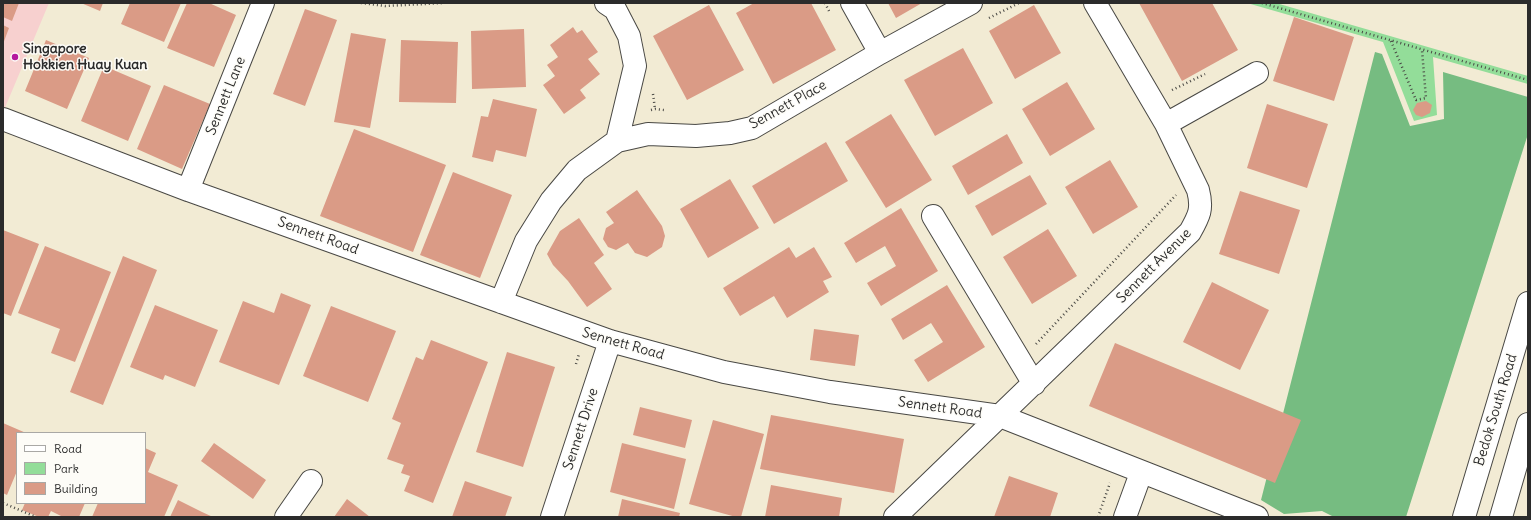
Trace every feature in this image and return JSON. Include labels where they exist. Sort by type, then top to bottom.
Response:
[{"type":"street","name":"Sennett Lane","points":[[188,190],[263,3]]},
{"type":"street","points":[[501,302],[526,241],[551,201],[578,170],[617,141],[635,66],[629,36],[615,9],[606,3]]},
{"type":"street","points":[[852,3],[880,53]]},
{"type":"street","name":"Sennett Place","points":[[617,141],[648,134],[696,136],[730,133],[752,128],[880,53],[971,3]]},
{"type":"street","name":"Sennett Avenue","points":[[895,517],[1190,232],[1198,217],[1201,202],[1198,190],[1166,124],[1095,3]]},
{"type":"street","points":[[1166,124],[1257,73]]},
{"type":"street","name":"Sennett Road","points":[[3,119],[188,190],[610,341],[724,372],[830,392],[1000,416],[1141,473],[1257,517]]},
{"type":"street","points":[[934,216],[1034,384]]},
{"type":"street","name":"Bedok South Road","points":[[1464,517],[1528,303]]},
{"type":"street","name":"Sennett Drive","points":[[552,517],[610,341]]},
{"type":"street","points":[[1501,517],[1528,424]]},
{"type":"street","points":[[1125,517],[1141,473]]},
{"type":"street","points":[[286,517],[311,481]]},
{"type":"path","points":[[361,3],[386,6],[444,3]]},
{"type":"path","points":[[1262,3],[1528,80]]},
{"type":"path","points":[[1391,40],[1416,100],[1421,101],[1426,98],[1422,50]]},
{"type":"path","points":[[1020,360],[1167,205],[1180,188]]},
{"type":"path","points":[[1098,517],[1111,482]]},
{"type":"path","points":[[3,503],[36,517]]},
{"type":"shaded area","name":"Singapore Hokkien Huay Kuan","points":[[3,3],[49,3],[4,110],[3,110]]},
{"type":"green space","points":[[1247,3],[1276,3],[1528,76],[1528,84],[1433,57],[1437,115],[1414,121],[1383,42]]},
{"type":"green space","points":[[1375,52],[1382,54],[1410,126],[1444,119],[1443,72],[1528,97],[1528,134],[1406,517],[1334,517],[1322,511],[1284,514],[1261,500]]},
{"type":"building","points":[[3,3],[19,3],[12,21],[3,17]]},
{"type":"building","points":[[81,3],[103,3],[100,11]]},
{"type":"building","points":[[130,3],[181,3],[164,42],[121,24]]},
{"type":"building","points":[[187,3],[209,3],[236,15],[214,67],[167,48]]},
{"type":"building","points":[[754,3],[811,3],[836,50],[773,84],[736,13]]},
{"type":"building","points":[[888,3],[922,3],[896,18]]},
{"type":"building","points":[[1139,3],[1212,3],[1238,50],[1182,81]]},
{"type":"building","points":[[709,5],[744,70],[687,100],[653,36]]},
{"type":"building","points":[[1034,5],[1061,53],[1015,79],[989,31]]},
{"type":"building","points":[[305,9],[337,20],[305,106],[273,94]]},
{"type":"building","points":[[1294,17],[1354,37],[1334,101],[1273,81]]},
{"type":"building","points":[[3,25],[9,28],[3,44]]},
{"type":"building","points":[[573,27],[577,33],[582,30],[598,52],[588,59],[600,74],[580,90],[586,98],[564,114],[543,85],[555,76],[547,65],[558,57],[550,45]]},
{"type":"building","points":[[524,29],[526,87],[472,89],[471,31]]},
{"type":"building","points":[[351,33],[386,39],[370,128],[334,122]]},
{"type":"building","points":[[46,40],[89,58],[67,109],[25,91]]},
{"type":"building","points":[[401,40],[458,42],[456,103],[399,102]]},
{"type":"building","points":[[963,48],[993,103],[935,136],[904,80]]},
{"type":"building","points":[[104,66],[151,86],[128,141],[81,121]]},
{"type":"building","points":[[1067,82],[1095,129],[1050,156],[1022,109]]},
{"type":"building","points":[[164,85],[210,104],[182,169],[137,149]]},
{"type":"building","points":[[493,99],[537,109],[526,157],[496,150],[493,162],[472,157],[481,116],[488,117]]},
{"type":"building","points":[[1426,101],[1432,105],[1430,113],[1422,117],[1416,115],[1413,110],[1417,103]]},
{"type":"building","points":[[1267,104],[1328,124],[1307,188],[1247,168]]},
{"type":"building","points":[[891,114],[932,180],[886,208],[845,142]]},
{"type":"building","points":[[354,129],[446,165],[413,252],[320,216]]},
{"type":"building","points":[[1007,134],[1023,163],[968,195],[952,166]]},
{"type":"building","points":[[826,142],[848,181],[774,224],[752,186]]},
{"type":"building","points":[[1110,160],[1138,207],[1093,234],[1065,187]]},
{"type":"building","points":[[453,172],[512,195],[480,278],[420,255]]},
{"type":"building","points":[[1030,175],[1047,204],[992,236],[975,206]]},
{"type":"building","points":[[730,179],[759,228],[708,258],[680,209]]},
{"type":"building","points":[[637,190],[662,226],[665,236],[662,247],[647,257],[635,253],[628,243],[616,250],[608,247],[603,239],[606,228],[614,223],[606,212]]},
{"type":"building","points":[[1240,191],[1300,210],[1279,274],[1219,254]]},
{"type":"building","points":[[901,208],[938,271],[881,306],[867,283],[896,266],[885,246],[856,263],[844,243]]},
{"type":"building","points":[[579,218],[604,255],[594,263],[612,289],[587,307],[568,281],[553,265],[547,254],[560,231]]},
{"type":"building","points":[[1048,229],[1077,276],[1032,304],[1003,257]]},
{"type":"building","points":[[3,230],[39,244],[11,316],[3,313]]},
{"type":"building","points":[[45,246],[111,272],[75,362],[51,353],[60,329],[18,313]]},
{"type":"building","points":[[789,247],[796,258],[814,247],[832,277],[823,281],[829,292],[787,318],[774,296],[740,316],[723,288]]},
{"type":"building","points":[[123,256],[157,270],[103,405],[70,392]]},
{"type":"building","points":[[1212,282],[1269,310],[1240,370],[1183,342]]},
{"type":"building","points":[[947,285],[985,347],[928,382],[914,360],[943,342],[931,323],[903,340],[891,319]]},
{"type":"building","points":[[281,293],[311,305],[279,385],[219,362],[243,301],[274,313]]},
{"type":"building","points":[[155,305],[218,330],[195,387],[165,375],[163,380],[130,367]]},
{"type":"building","points":[[331,306],[396,331],[368,402],[303,376]]},
{"type":"building","points":[[814,329],[859,335],[855,366],[810,360]]},
{"type":"building","points":[[431,340],[488,362],[433,503],[404,491],[410,476],[401,473],[404,465],[387,459],[401,423],[392,419],[416,357],[423,360]]},
{"type":"building","points":[[1115,343],[1301,420],[1275,483],[1089,406]]},
{"type":"building","points":[[507,352],[555,367],[523,467],[476,452]]},
{"type":"building","points":[[640,407],[692,420],[685,448],[633,435]]},
{"type":"building","points":[[771,415],[904,439],[894,493],[760,469]]},
{"type":"building","points":[[713,420],[764,434],[741,517],[736,517],[689,504]]},
{"type":"building","points":[[3,423],[24,432],[16,432],[16,473],[7,495],[3,493]]},
{"type":"building","points":[[214,443],[266,480],[253,499],[201,461]]},
{"type":"building","points":[[622,443],[686,459],[674,509],[610,492]]},
{"type":"building","points":[[146,448],[156,453],[148,472],[178,485],[164,517],[92,517],[98,504],[146,504]]},
{"type":"building","points":[[1009,476],[1058,493],[1050,517],[994,517]]},
{"type":"building","points":[[465,481],[512,497],[505,517],[452,517]]},
{"type":"building","points":[[771,485],[842,498],[839,517],[765,517]]},
{"type":"building","points":[[347,499],[370,517],[334,517]]},
{"type":"building","points":[[622,499],[680,513],[679,517],[618,517]]},
{"type":"building","points":[[178,500],[202,512],[213,517],[170,517]]},
{"type":"building","points":[[25,504],[85,504],[79,517],[63,517],[51,511],[48,517],[39,517],[22,510]]},
{"type":"place","name":"Singapore Hokkien Huay Kuan","points":[[15,57]]}]
